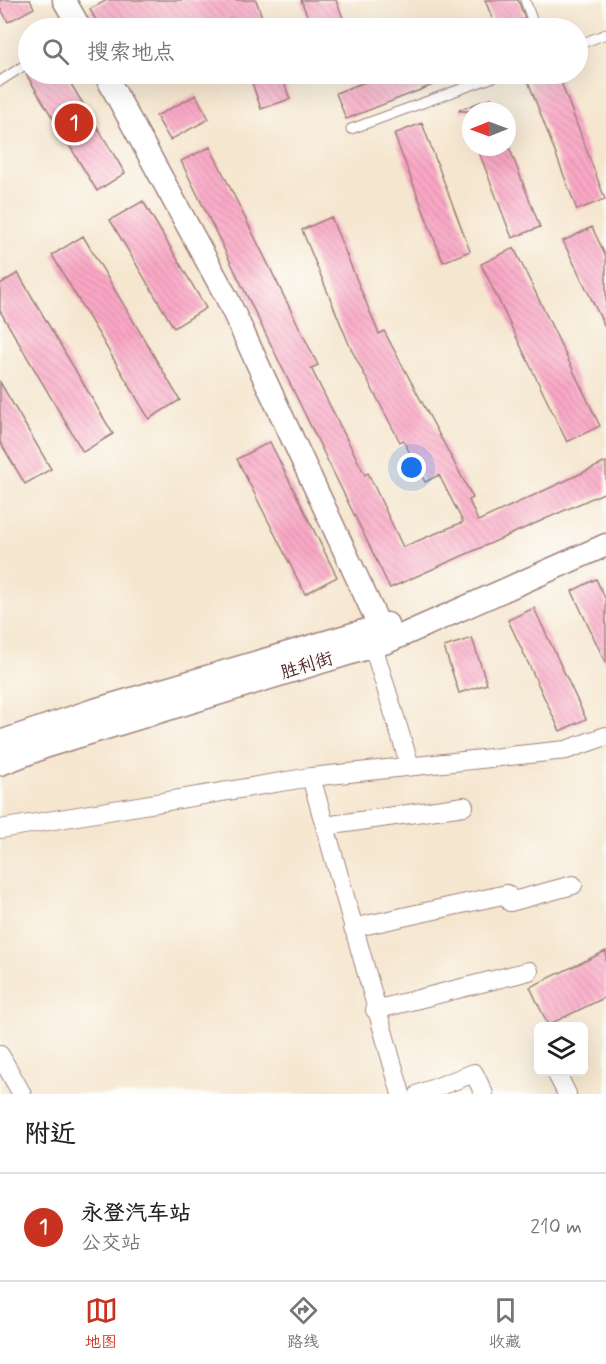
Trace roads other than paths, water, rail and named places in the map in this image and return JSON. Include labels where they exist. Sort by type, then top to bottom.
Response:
[{"type":"street","points":[[64,0],[74,18]]},
{"type":"street","points":[[110,84],[227,298],[380,638],[410,766]]},
{"type":"street","name":"胜利街","points":[[0,742],[91,711],[380,638],[606,529]]},
{"type":"street","name":"胜利街","points":[[0,764],[50,745],[380,638],[606,545]]},
{"type":"street","points":[[0,829],[311,777],[567,750],[606,736]]},
{"type":"street","points":[[311,777],[375,1010],[401,1094]]},
{"type":"street","points":[[325,826],[464,806]]},
{"type":"street","points":[[353,928],[507,894],[510,902],[573,885]]},
{"type":"street","points":[[375,1010],[529,971]]},
{"type":"street","points":[[0,1055],[22,1094]]},
{"type":"street","points":[[419,1094],[474,1073],[484,1094]]},
{"type":"street","points":[[558,1076],[567,1094]]},
{"type":"lane","points":[[525,0],[531,18]]},
{"type":"lane","points":[[588,41],[606,34]]},
{"type":"lane","points":[[0,81],[18,69]]},
{"type":"lane","points":[[351,129],[475,84]]},
{"type":"place","name":"永登汽车站","points":[[74,123]]}]
